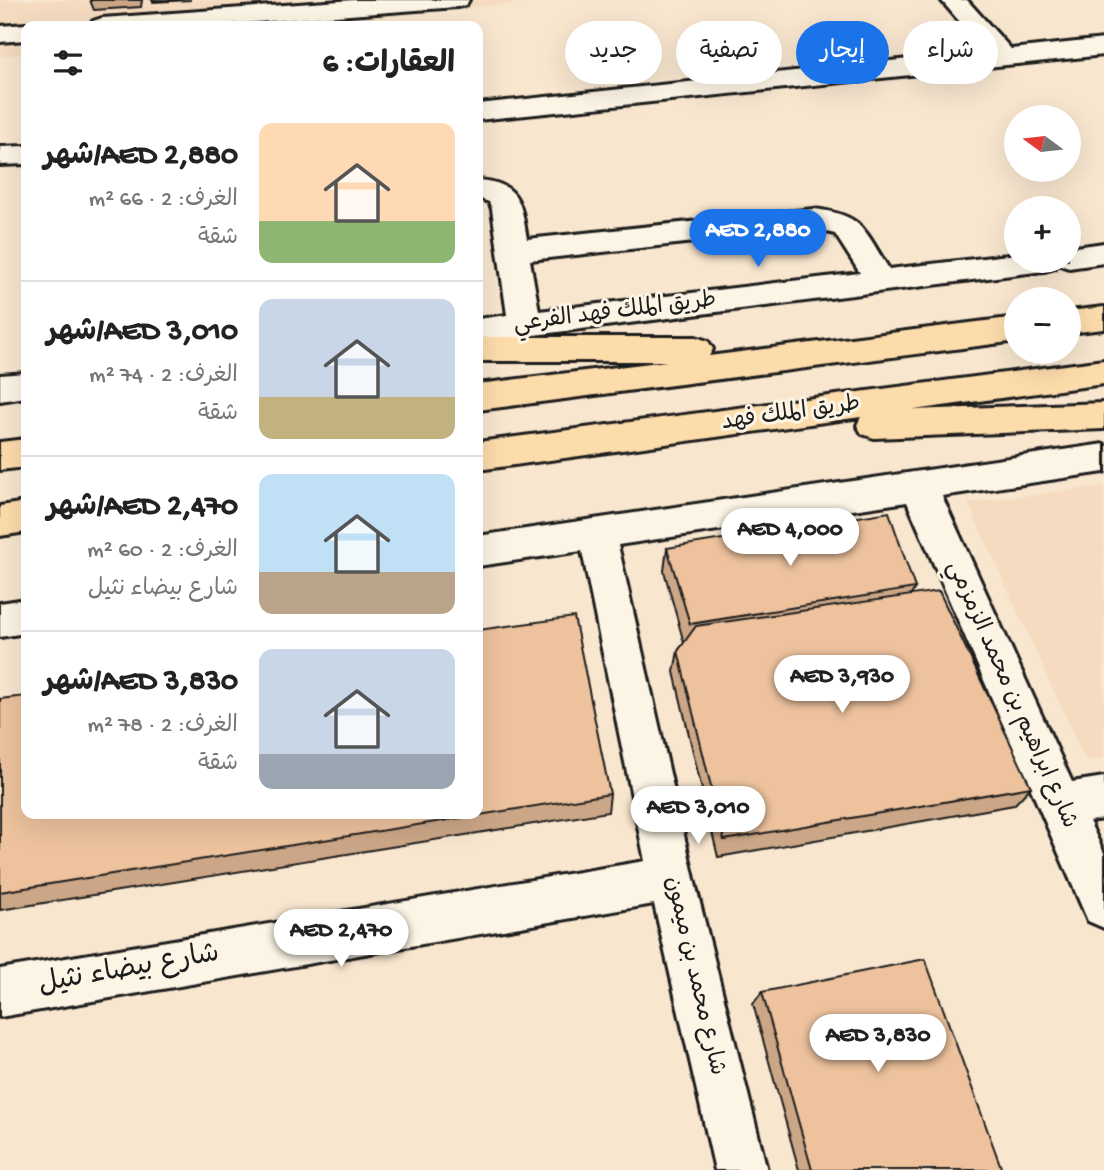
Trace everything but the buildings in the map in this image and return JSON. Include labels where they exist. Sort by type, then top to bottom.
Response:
[{"type":"highway","points":[[1081,321],[1104,318]]},
{"type":"highway","points":[[483,396],[1004,331]]},
{"type":"highway","points":[[483,349],[842,351]]},
{"type":"highway","name":"طريق الملك فهد","points":[[483,455],[1104,372]]},
{"type":"highway","points":[[648,433],[1104,416]]},
{"type":"highway","points":[[0,456],[21,454]]},
{"type":"highway","points":[[0,521],[21,518]]},
{"type":"street","points":[[139,21],[236,8],[457,0]]},
{"type":"street","points":[[953,0],[1003,57]]},
{"type":"street","points":[[0,34],[21,32]]},
{"type":"street","points":[[483,111],[1104,47]]},
{"type":"street","points":[[0,156],[21,155]]},
{"type":"street","points":[[483,189],[502,197],[526,324]]},
{"type":"street","points":[[513,251],[814,219],[831,221],[846,227],[881,281]]},
{"type":"street","points":[[1081,256],[1104,253]]},
{"type":"street","name":"طريق الملك فهد الفرعي","points":[[483,329],[1004,266]]},
{"type":"street","points":[[0,388],[21,386]]},
{"type":"street","points":[[483,550],[1104,458]]},
{"type":"street","name":"شارع ابراهيم بن محمد الزمزمي","points":[[918,484],[1104,905]]},
{"type":"street","name":"شارع محمد بن ميمون","points":[[597,534],[671,879],[741,1170]]},
{"type":"street","points":[[0,620],[21,617]]},
{"type":"street","points":[[1061,804],[1104,798]]},
{"type":"street","name":"شارع بيضاء نثيل","points":[[0,993],[671,879]]},
{"type":"shaded area","points":[[0,0],[547,0],[340,21],[21,21],[21,54],[0,56]]},
{"type":"shaded area","points":[[1104,486],[1104,758],[1086,761],[968,503]]}]
